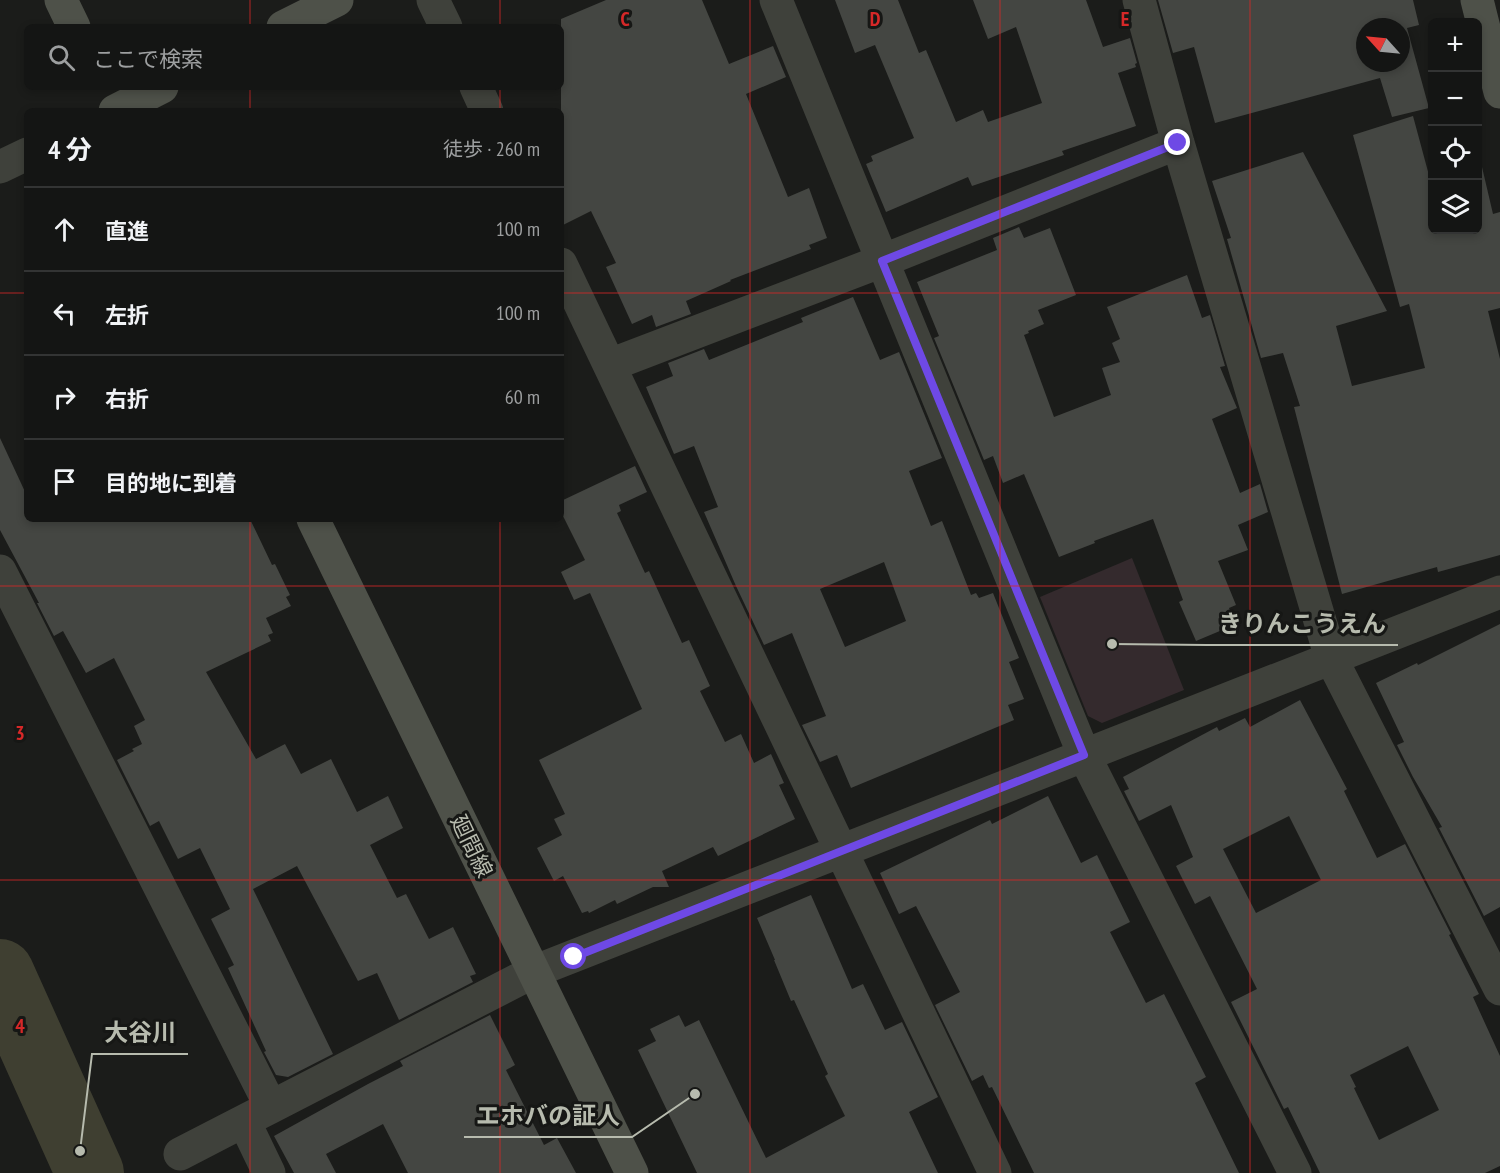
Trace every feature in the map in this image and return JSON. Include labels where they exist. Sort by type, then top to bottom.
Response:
[{"type":"street","points":[[61,0],[73,24]]},
{"type":"street","points":[[289,24],[337,0]]},
{"type":"street","points":[[433,0],[445,24]]},
{"type":"street","points":[[776,0],[1084,755],[1295,1173]]},
{"type":"street","points":[[1139,0],[1178,143],[1331,658],[1500,988]]},
{"type":"street","points":[[1477,0],[1500,92]]},
{"type":"street","points":[[105,90],[114,108]]},
{"type":"street","points":[[121,108],[156,90]]},
{"type":"street","points":[[477,90],[486,108]]},
{"type":"street","points":[[610,365],[882,261],[1178,143]]},
{"type":"street","points":[[0,167],[24,155]]},
{"type":"street","points":[[564,270],[995,1173]]},
{"type":"street","name":"廻間線","points":[[314,522],[632,1173]]},
{"type":"street","points":[[0,571],[257,1114],[268,1173]]},
{"type":"street","points":[[180,1154],[533,972],[1500,592]]},
{"type":"shaded area","points":[[1132,558],[1184,690],[1102,723],[1088,716],[1040,597]]},
{"type":"building","points":[[606,0],[702,0],[729,64],[773,46],[786,77],[746,94],[788,197],[809,188],[827,238],[809,245],[811,249],[730,280],[686,301],[691,314],[656,327],[652,315],[632,324],[606,267],[616,263],[591,211],[564,224],[564,108],[561,108],[561,90],[564,90],[564,24],[561,24],[561,19]]},
{"type":"building","points":[[835,0],[898,0],[919,53],[926,50],[956,122],[983,110],[988,122],[1042,103],[1016,27],[988,39],[973,0],[1086,0],[1103,47],[1130,38],[1136,67],[1118,73],[1136,126],[1062,151],[1064,155],[972,186],[968,177],[886,212],[866,164],[873,161],[871,156],[914,138],[875,45],[855,53]]},
{"type":"building","points":[[1158,0],[1413,0],[1419,25],[1410,27],[1410,18],[1356,18],[1356,72],[1410,72],[1410,39],[1428,108],[1392,117],[1380,78],[1215,123],[1194,47],[1173,53]]},
{"type":"building","points":[[1413,116],[1428,172],[1428,234],[1482,234],[1482,167],[1493,214],[1500,212],[1500,308],[1488,311],[1500,359],[1500,555],[1438,572],[1437,567],[1342,594],[1294,407],[1300,406],[1283,353],[1261,358],[1227,239],[1231,238],[1212,181],[1303,152],[1387,311],[1336,326],[1352,386],[1425,368],[1409,304],[1400,307],[1353,135]]},
{"type":"building","points":[[1019,227],[1024,238],[1050,228],[1076,295],[1038,310],[1044,324],[1024,335],[1054,417],[1111,395],[1102,368],[1120,362],[1112,343],[1120,339],[1107,307],[1187,275],[1202,318],[1210,315],[1225,366],[1220,367],[1237,408],[1212,419],[1240,493],[1260,484],[1268,512],[1238,525],[1248,550],[1218,561],[1236,605],[1229,608],[1233,619],[1225,622],[1227,628],[1196,641],[1179,602],[1183,600],[1153,519],[1059,557],[1024,474],[1003,483],[993,456],[984,460],[934,338],[939,336],[917,282],[997,250],[993,238]]},
{"type":"building","points":[[853,297],[880,360],[899,352],[942,458],[909,471],[931,526],[942,521],[971,595],[976,593],[979,598],[993,593],[1019,658],[1009,662],[1024,699],[1008,705],[1014,720],[851,788],[837,755],[820,762],[802,725],[826,716],[792,633],[764,645],[704,512],[718,507],[694,446],[674,454],[646,387],[673,376],[668,363],[704,349],[709,360],[803,322],[801,318]],"holes":[[[884,562],[906,621],[845,647],[820,589]]]},
{"type":"building","points":[[0,438],[24,490],[24,522],[251,522],[272,565],[275,564],[290,595],[286,597],[291,606],[266,618],[273,633],[268,635],[271,641],[206,672],[256,759],[285,744],[301,774],[331,759],[357,812],[388,796],[403,828],[370,845],[397,898],[406,894],[429,939],[453,927],[476,974],[470,976],[473,982],[399,1020],[377,973],[358,981],[297,866],[253,889],[333,1054],[288,1077],[276,1075],[228,968],[234,965],[211,919],[230,909],[200,848],[178,859],[159,821],[150,826],[117,760],[142,744],[134,726],[145,720],[114,658],[86,673],[63,631],[54,636],[0,530]]},
{"type":"building","points":[[635,466],[647,492],[619,505],[621,511],[617,513],[645,573],[649,571],[682,643],[689,640],[710,686],[700,691],[725,742],[741,734],[754,763],[771,754],[784,783],[779,785],[795,819],[718,856],[713,847],[662,871],[669,887],[653,887],[617,904],[615,900],[589,913],[588,911],[582,913],[563,876],[554,881],[537,848],[562,835],[554,819],[565,814],[539,760],[642,709],[590,593],[574,600],[561,572],[585,560],[564,518],[564,500]]},
{"type":"building","points":[[1500,624],[1500,907],[1484,916],[1439,828],[1442,827],[1397,745],[1404,742],[1376,683]]},
{"type":"building","points":[[1300,700],[1347,789],[1344,791],[1377,858],[1405,844],[1479,994],[1473,997],[1500,1056],[1500,1166],[1485,1173],[1320,1173],[1288,1107],[1284,1109],[1231,1002],[1257,989],[1210,896],[1195,904],[1176,866],[1193,857],[1171,805],[1139,821],[1124,791],[1129,789],[1123,777],[1217,727],[1219,731],[1245,718],[1250,727]],"holes":[[[1289,816],[1321,880],[1256,913],[1223,849]],[[1408,1046],[1439,1110],[1379,1140],[1350,1075]]]},
{"type":"building","points":[[1048,796],[1081,863],[1097,855],[1130,922],[1110,932],[1146,1003],[1164,994],[1206,1077],[1195,1083],[1239,1173],[1034,1173],[992,1087],[989,1088],[983,1075],[972,1081],[935,1005],[960,992],[916,906],[899,914],[880,873],[990,820],[992,824]]},
{"type":"building","points":[[811,895],[852,989],[863,984],[885,1030],[902,1022],[938,1097],[909,1112],[938,1173],[697,1173],[638,1050],[656,1041],[650,1029],[679,1015],[685,1027],[699,1020],[766,1158],[845,1116],[825,1076],[828,1074],[794,1000],[791,1001],[757,918]]},
{"type":"building","points":[[490,1015],[515,1065],[506,1070],[544,1145],[557,1138],[576,1173],[408,1173],[383,1124],[326,1154],[336,1173],[294,1173],[274,1136],[403,1066],[400,1061]]},
{"type":"waterway","points":[[0,973],[90,1173]]},
{"type":"place","name":"きりんこうえん","points":[[1112,644]]},
{"type":"place","name":"エホバの証人","points":[[695,1094]]},
{"type":"place","name":"大谷川","points":[[80,1151]]},
{"type":"route","points":[[574,957],[1084,755],[882,261],[1178,143]]}]
